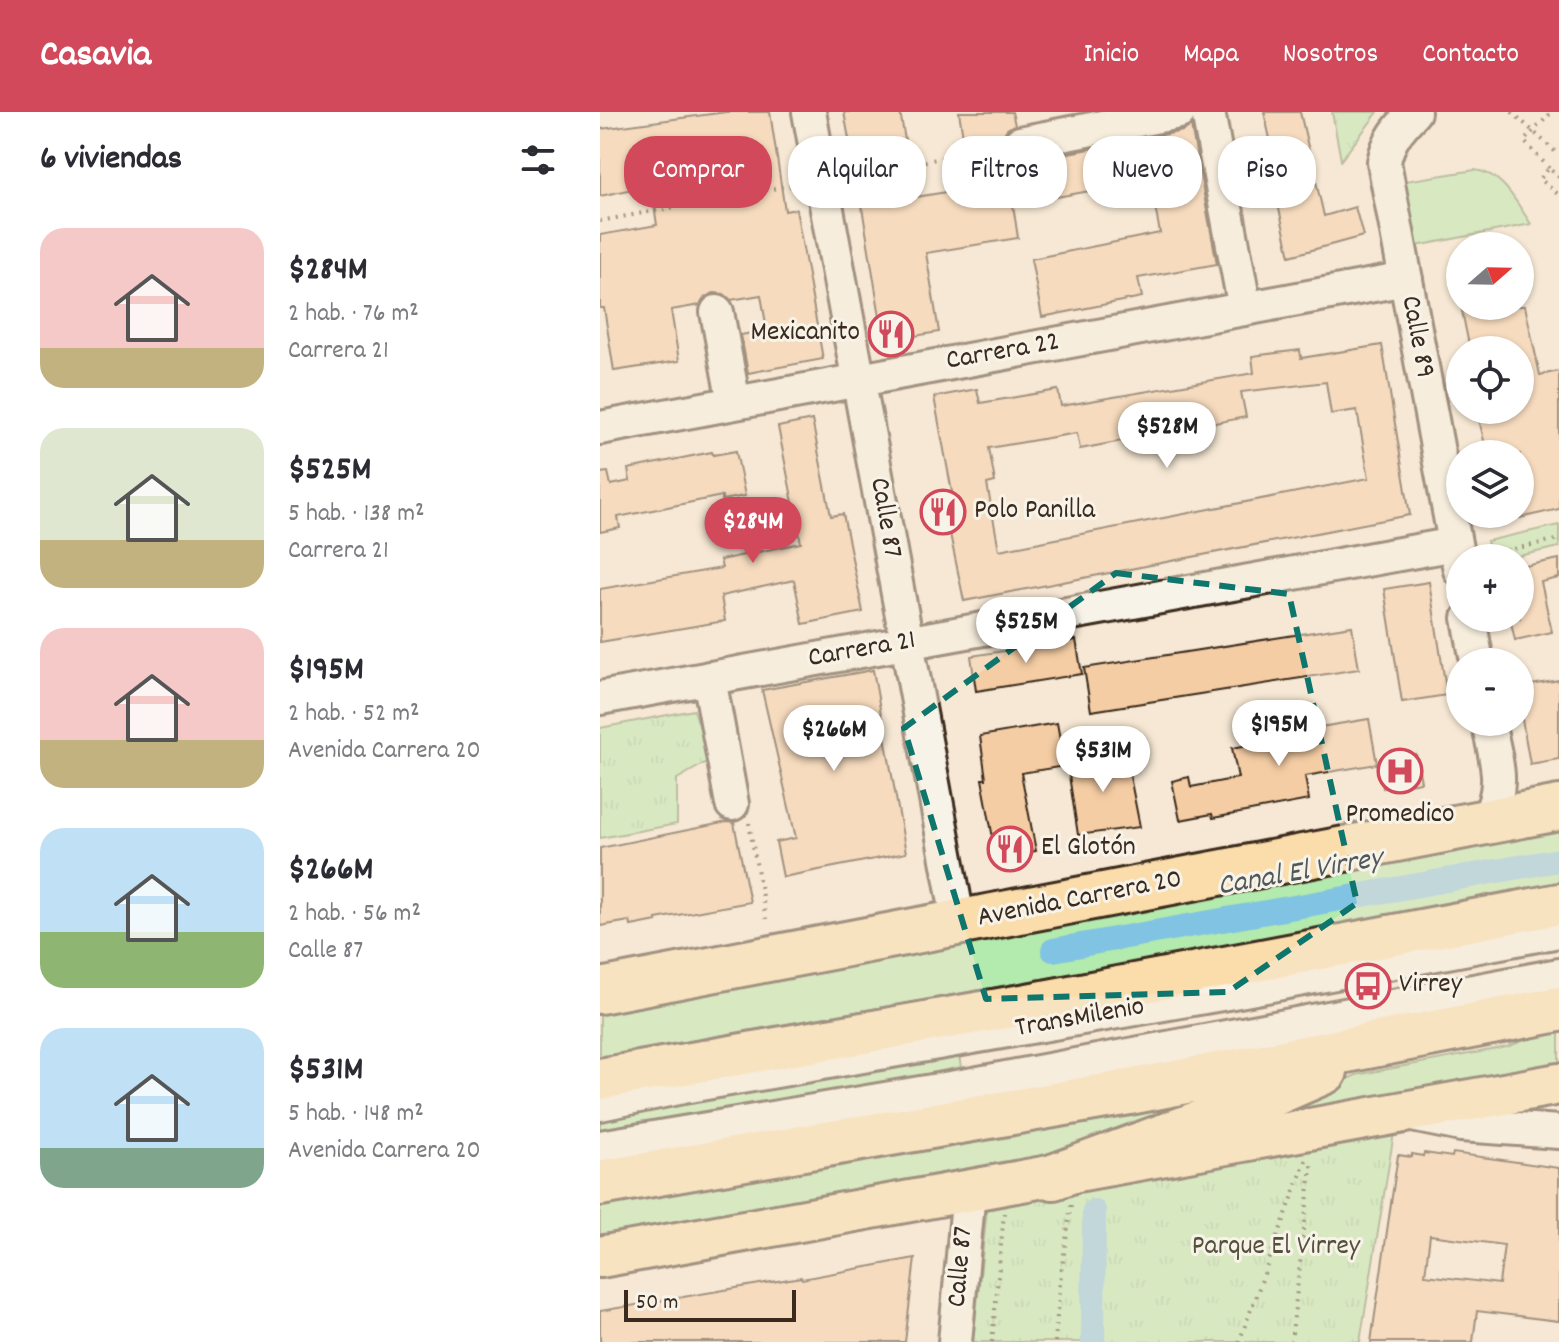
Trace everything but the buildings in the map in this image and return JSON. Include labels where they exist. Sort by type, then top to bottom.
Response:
[{"type":"highway","name":"Avenida Carrera 20","points":[[600,991],[1559,808]]},
{"type":"highway","points":[[600,1183],[1129,1092],[1559,1009]]},
{"type":"highway","points":[[1064,1175],[1236,1110],[1404,1037]]},
{"type":"main road","points":[[600,1079],[1028,1004],[1559,904]]},
{"type":"main road","points":[[600,1257],[1559,1084]]},
{"type":"street","name":"Calle 87","points":[[809,112],[959,924]]},
{"type":"street","points":[[1056,136],[1179,112]]},
{"type":"street","points":[[1208,112],[1245,309]]},
{"type":"street","name":"Calle 89","points":[[1414,112],[1391,138],[1384,162],[1460,544]]},
{"type":"street","name":"Carrera 22","points":[[600,428],[1406,279]]},
{"type":"street","points":[[717,312],[734,403]]},
{"type":"street","name":"Carrera 21","points":[[600,698],[907,643],[1446,560]]},
{"type":"street","points":[[709,678],[740,807]]},
{"type":"street","points":[[1486,822],[1499,793],[1499,776],[1491,736]]},
{"type":"street","name":"TransMilenio","points":[[600,1104],[1559,931]]},
{"type":"street","name":"TransMilenio","points":[[600,1147],[968,1085],[1559,975]]},
{"type":"street","points":[[1401,1113],[1461,1125],[1559,1132]]},
{"type":"street","name":"Calle 87","points":[[955,1342],[988,1188]]},
{"type":"path","points":[[1512,112],[1559,155]]},
{"type":"path","points":[[1552,112],[1524,141],[1559,177]]},
{"type":"path","points":[[1549,168],[1540,179],[1559,195]]},
{"type":"path","points":[[1532,544],[1559,539]]},
{"type":"path","points":[[740,807],[766,919]]},
{"type":"path","points":[[1239,1342],[1310,1150],[1312,1129]]},
{"type":"path","points":[[1291,1342],[1313,1150],[1312,1129]]},
{"type":"path","points":[[1055,1342],[1064,1175]]},
{"type":"path","points":[[988,1188],[992,1342]]},
{"type":"highlighted area","points":[[1116,573],[1289,594],[1357,903],[1228,992],[986,999],[904,728]]},
{"type":"green space","points":[[1332,112],[1378,112],[1341,160]]},
{"type":"green space","points":[[1475,170],[1485,173],[1501,183],[1531,224],[1489,232],[1446,232],[1446,240],[1416,246],[1405,181]]},
{"type":"green space","points":[[1559,525],[1559,547],[1534,553],[1534,544],[1488,544],[1487,541]]},
{"type":"green space","points":[[694,710],[710,760],[677,779],[677,824],[600,838],[600,728]]},
{"type":"green space","points":[[1559,824],[1559,883],[1093,970],[600,1057],[600,1003]]},
{"type":"green space","points":[[1559,1029],[1559,1075],[1258,1135],[1291,1106],[1356,1075],[1507,1047]]},
{"type":"green space","points":[[959,1056],[961,1067],[692,1122],[600,1133],[600,1119],[695,1103],[694,1092]]},
{"type":"green space","points":[[1271,1083],[1099,1147],[899,1186],[600,1235],[600,1196]]},
{"type":"green space","name":"Parque El Virrey","points":[[1395,1127],[1360,1342],[973,1342],[987,1210]]},
{"type":"waterway","name":"Canal El Virrey","points":[[1053,950],[1559,860]]},
{"type":"waterway","name":"Canal El Virrey","points":[[1093,1342],[1094,1211]]},
{"type":"place","name":"Mexicanito","points":[[891,334]]},
{"type":"place","name":"Polo Panilla","points":[[943,512]]},
{"type":"place","name":"Promedico","points":[[1400,771]]},
{"type":"place","name":"El Glotón","points":[[1010,849]]},
{"type":"place","name":"Virrey","points":[[1368,986]]}]
